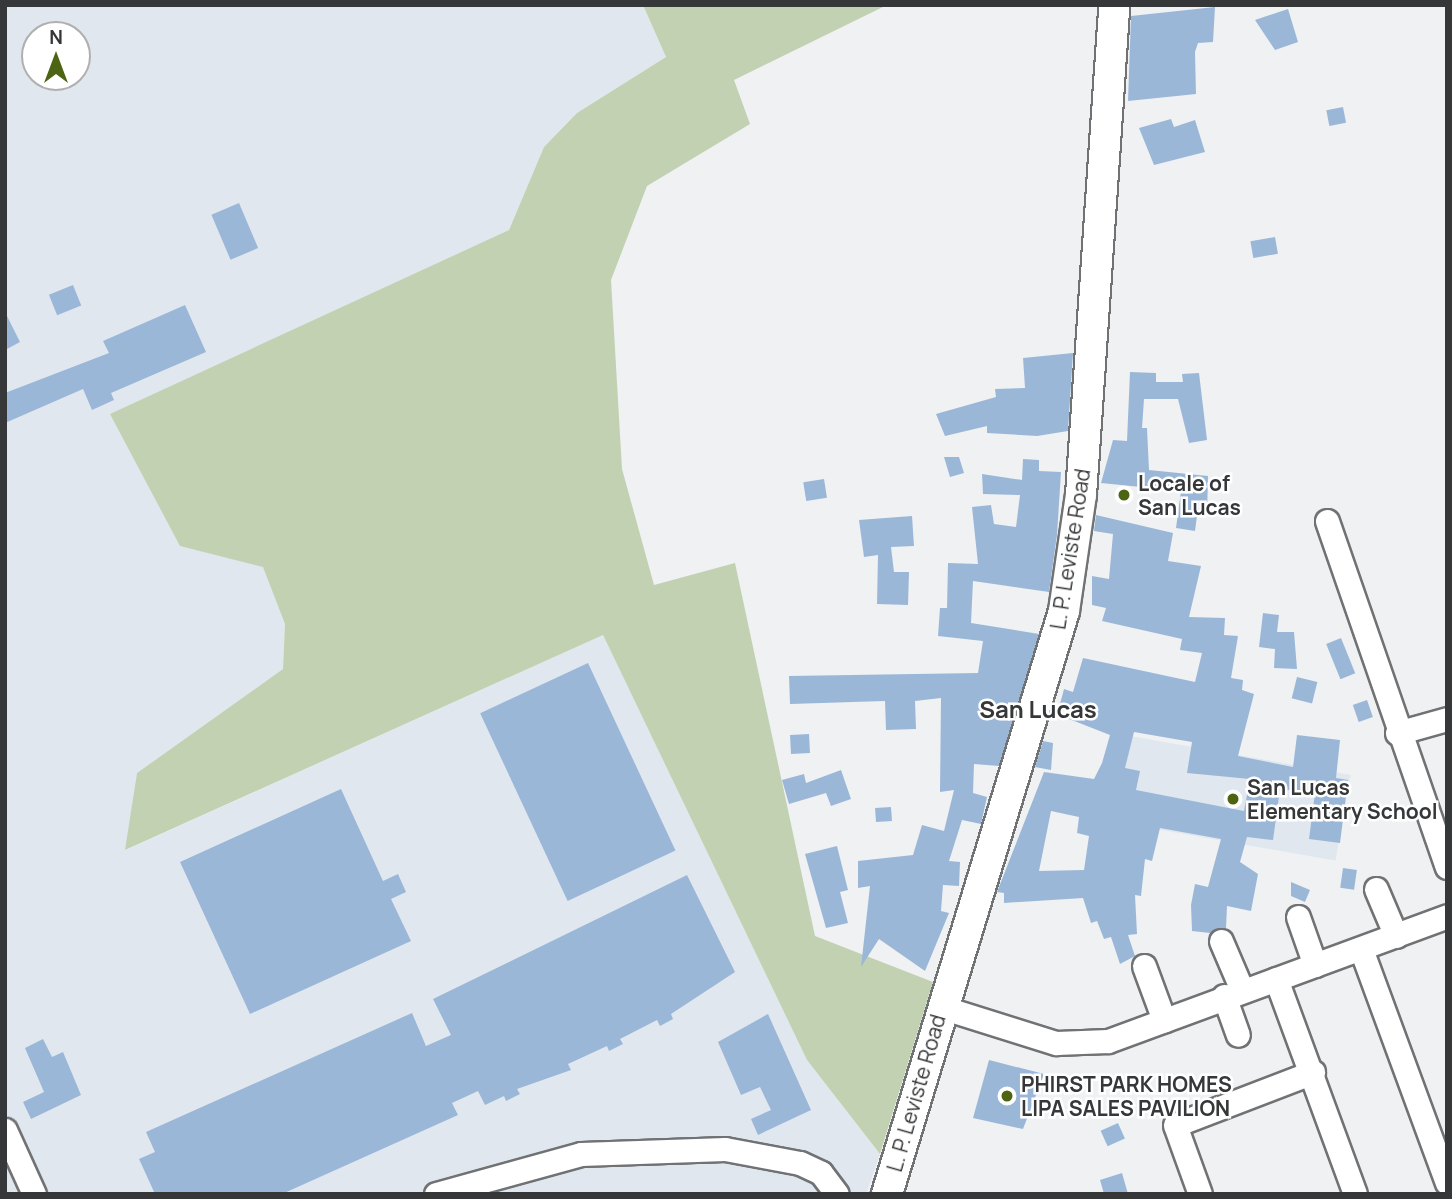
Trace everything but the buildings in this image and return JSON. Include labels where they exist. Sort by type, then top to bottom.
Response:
[{"type":"main road","name":"L. P. Leviste Road","points":[[887,1194],[941,1007],[1064,611],[1081,495],[1114,5]]},
{"type":"street","points":[[1327,521],[1398,733],[1447,867]]},
{"type":"street","points":[[1398,733],[1447,719]]},
{"type":"street","points":[[1376,889],[1396,936]]},
{"type":"street","points":[[941,1007],[1081,1045],[1164,1020],[1447,916]]},
{"type":"street","points":[[1298,917],[1315,965]]},
{"type":"street","points":[[1221,941],[1233,993],[1238,1035]]},
{"type":"street","points":[[1361,949],[1447,1183]]},
{"type":"street","points":[[1144,966],[1164,1020]]},
{"type":"street","points":[[1276,979],[1313,1072],[1355,1194]]},
{"type":"street","points":[[1200,1194],[1175,1125],[1313,1072]]},
{"type":"street","points":[[5,1130],[34,1194]]},
{"type":"street","points":[[436,1194],[589,1153],[725,1149],[774,1161],[794,1176],[834,1191]]},
{"type":"shaded area","points":[[5,5],[643,5],[666,57],[577,113],[544,147],[509,230],[111,414],[180,545],[264,567],[285,624],[283,669],[137,773],[126,850],[603,635],[807,1060],[880,1154],[866,1194],[5,1194]]},
{"type":"shaded area","name":"San Lucas Elementary School","points":[[1130,736],[1351,775],[1335,861],[1115,822]]},
{"type":"green space","points":[[643,5],[887,5],[734,80],[750,124],[647,186],[611,280],[622,469],[654,585],[735,563],[815,936],[933,982],[880,1154],[807,1060],[603,635],[125,850],[137,773],[283,669],[285,624],[263,567],[180,546],[110,414],[509,230],[544,147],[577,113],[666,57]]},
{"type":"place","name":"Locale of San Lucas","points":[[1124,495]]},
{"type":"place","name":"San Lucas Elementary School","points":[[1233,799]]},
{"type":"place","name":"PHIRST PARK HOMES LIPA SALES PAVILION","points":[[1007,1096]]},
{"type":"district","name":"San Lucas","points":[[1038,709]]}]
